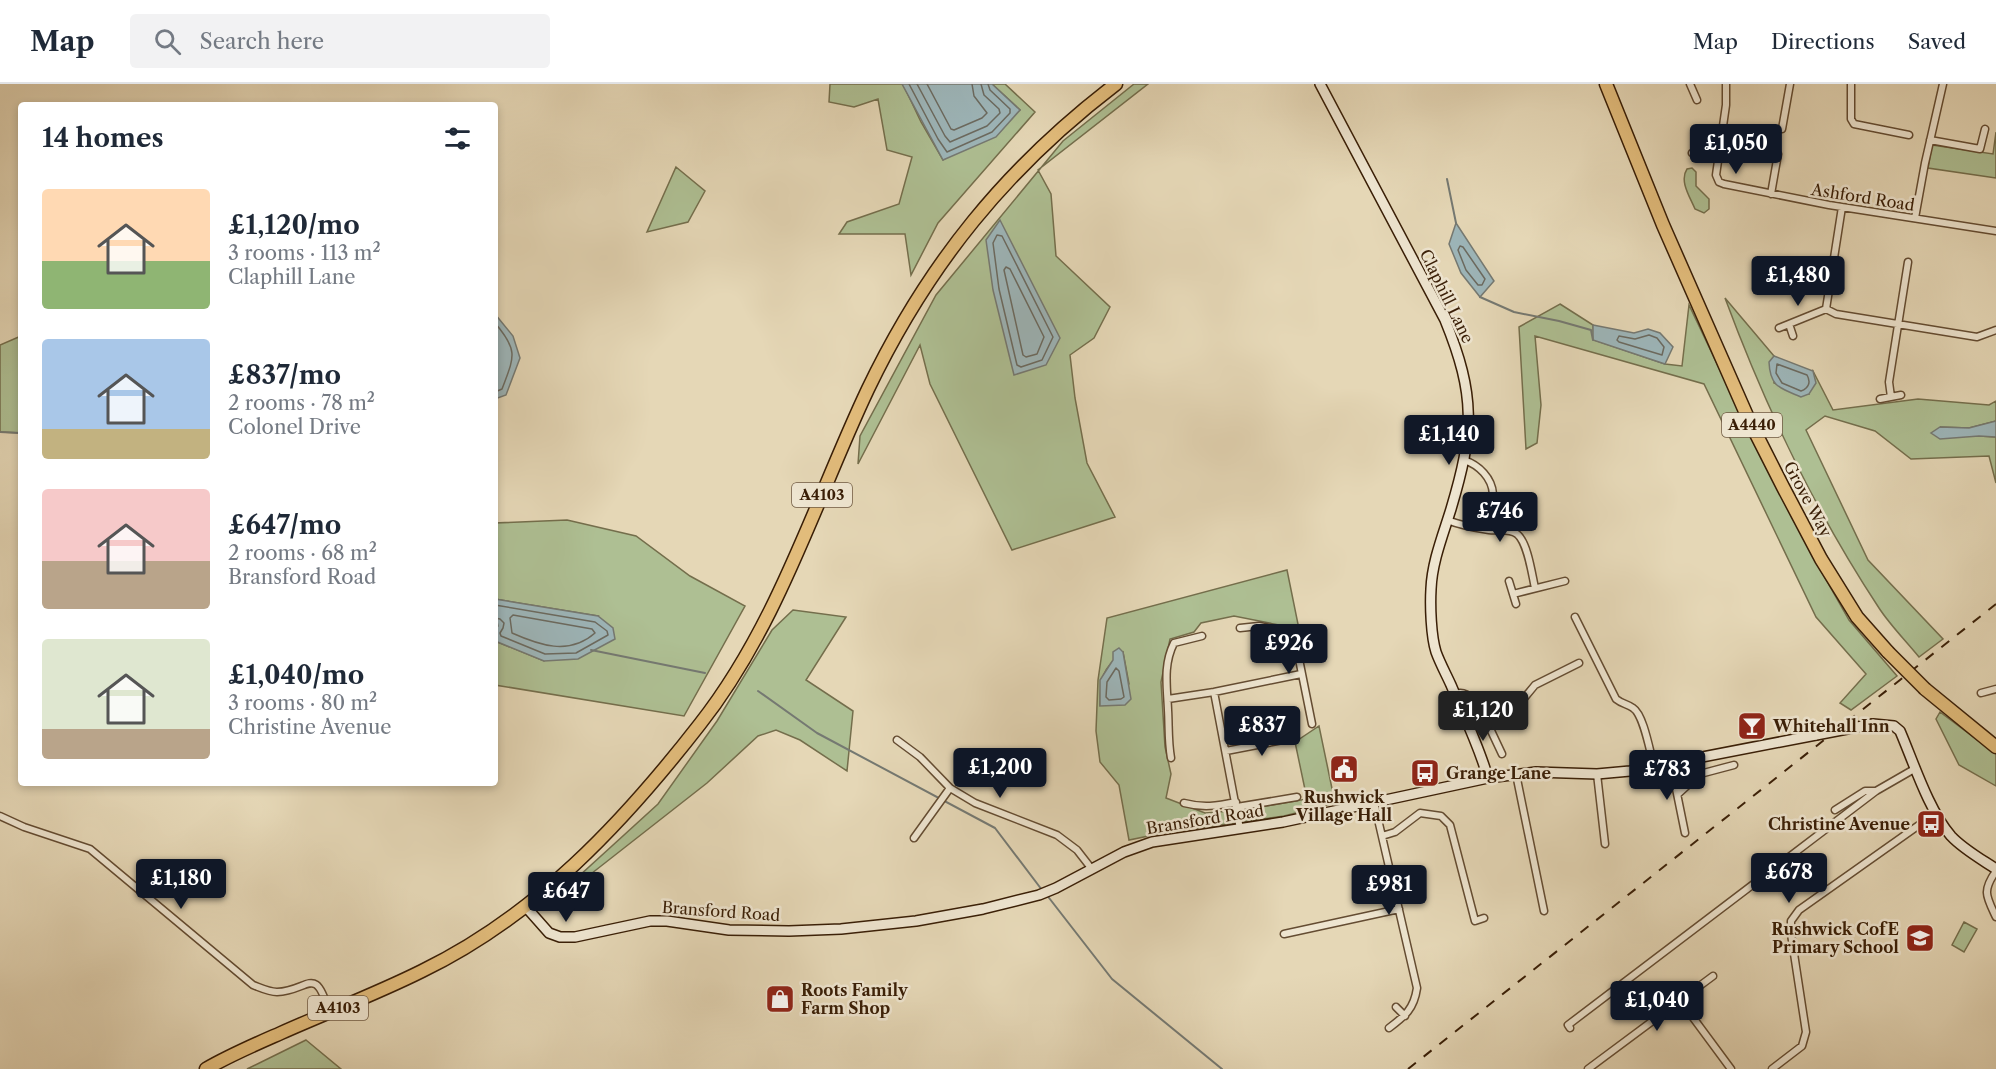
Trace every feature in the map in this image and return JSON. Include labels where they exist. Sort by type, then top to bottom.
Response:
[{"type":"highway","name":"A4103","points":[[206,1069],[238,1052],[425,969],[470,945],[526,907],[569,870],[626,813],[703,721],[734,676],[763,626],[867,392],[889,348],[945,257],[991,198],[1059,130],[1116,84]]},
{"type":"highway","name":"Grove Way","points":[[1606,84],[1662,225],[1748,418],[1821,559],[1857,617],[1888,652],[1925,689],[1996,747]]},
{"type":"street","name":"Claphill Lane","points":[[1320,84],[1445,320],[1466,379],[1469,435],[1434,570],[1431,610],[1436,651],[1488,778]]},
{"type":"street","name":"Ashford Road","points":[[1726,84],[1726,105],[1716,175],[1719,182],[1729,186],[1842,207],[1996,231]]},
{"type":"street","points":[[1782,129],[1790,84]]},
{"type":"street","points":[[1851,84],[1851,119],[1854,124],[1909,135]]},
{"type":"street","points":[[1915,219],[1943,84]]},
{"type":"street","points":[[1694,85],[1697,100]]},
{"type":"street","points":[[1930,140],[1980,149],[1985,129]]},
{"type":"street","points":[[1692,153],[1704,149],[1719,151]]},
{"type":"street","points":[[1771,194],[1778,154]]},
{"type":"street","points":[[1826,309],[1842,207]]},
{"type":"street","points":[[1891,397],[1889,382],[1908,262]]},
{"type":"street","points":[[1779,328],[1826,309],[1836,314],[1977,337],[1996,331]]},
{"type":"street","points":[[1789,324],[1793,336]]},
{"type":"street","points":[[1880,399],[1901,395]]},
{"type":"street","points":[[1464,460],[1474,463],[1489,479],[1493,486],[1493,494]]},
{"type":"street","points":[[1447,520],[1485,529],[1516,533],[1525,549],[1535,588]]},
{"type":"street","points":[[1509,581],[1516,604]]},
{"type":"street","points":[[1513,594],[1565,581]]},
{"type":"street","points":[[1575,617],[1616,699],[1634,708],[1640,716],[1654,766]]},
{"type":"street","points":[[1240,628],[1259,626],[1290,632],[1298,654],[1312,724]]},
{"type":"street","points":[[1172,758],[1168,740],[1166,680],[1169,655],[1174,643],[1202,636]]},
{"type":"street","points":[[1486,720],[1521,702],[1535,685],[1579,663]]},
{"type":"street","points":[[1167,699],[1302,674]]},
{"type":"street","points":[[1981,693],[1996,689]]},
{"type":"street","points":[[1214,692],[1240,829]]},
{"type":"street","points":[[1455,694],[1460,692],[1472,699],[1486,720],[1502,754]]},
{"type":"street","name":"Bransford Road","points":[[526,907],[549,933],[560,937],[575,937],[650,921],[668,921],[729,930],[841,929],[916,921],[1013,902],[1056,888],[1091,868],[1137,846],[1152,842],[1283,822],[1488,778],[1516,774],[1597,774],[1671,764],[1873,724],[1894,726],[1900,731],[1916,768]]},
{"type":"street","points":[[1226,751],[1293,738]]},
{"type":"street","points":[[897,740],[920,757],[950,788],[975,803],[1057,835],[1077,850],[1091,868]]},
{"type":"street","points":[[1671,764],[1685,833]]},
{"type":"street","points":[[1678,794],[1700,774],[1734,765]]},
{"type":"street","points":[[1570,1028],[1568,1025],[1876,791],[1916,768],[1936,813],[1951,836],[1996,870],[1988,882],[1986,897],[1996,917]]},
{"type":"street","points":[[1516,774],[1544,911]]},
{"type":"street","points":[[1597,774],[1605,844]]},
{"type":"street","points":[[914,838],[950,788]]},
{"type":"street","points":[[1835,810],[1865,791],[1876,791]]},
{"type":"street","points":[[1184,803],[1210,807],[1297,797]]},
{"type":"street","points":[[1374,802],[1417,988],[1415,1003],[1405,1016],[1389,1028]]},
{"type":"street","points":[[1382,836],[1395,832],[1420,813],[1426,812],[1441,816],[1450,825],[1475,921],[1484,918]]},
{"type":"street","points":[[1772,1069],[1802,1046],[1806,1032],[1791,921],[1799,910],[1936,813]]},
{"type":"street","points":[[0,816],[24,827],[90,849],[254,985],[270,992],[279,992],[306,983],[314,984],[320,987],[329,1012]]},
{"type":"street","points":[[1284,934],[1400,909]]},
{"type":"street","points":[[1588,1069],[1713,976]]},
{"type":"street","points":[[1680,1000],[1731,1069]]},
{"type":"street","points":[[1396,1007],[1405,1016]]},
{"type":"green space","points":[[830,84],[903,84],[943,160],[1020,110],[992,84],[1005,84],[1035,112],[938,223],[911,275],[905,234],[839,234],[847,222],[899,204],[912,157],[887,150],[878,99],[854,107],[829,102]]},
{"type":"green space","points":[[1134,84],[1148,84],[1041,168],[1063,141]]},
{"type":"green space","points":[[1996,132],[1996,178],[1928,168],[1932,145],[1993,154]]},
{"type":"green space","points":[[676,167],[705,191],[688,222],[647,232]]},
{"type":"green space","points":[[1692,168],[1696,172],[1696,186],[1709,199],[1709,209],[1704,213],[1695,209],[1685,184],[1687,169]]},
{"type":"green space","points":[[1038,171],[1051,194],[1056,256],[1110,307],[1094,338],[1070,355],[1087,463],[1115,517],[1012,550],[930,384],[920,345],[858,464],[860,436],[936,295]]},
{"type":"green space","points":[[1725,298],[1774,356],[1774,383],[1809,394],[1813,371],[1833,410],[1918,399],[1989,405],[1996,401],[1996,421],[1969,428],[1940,427],[1979,436],[1996,437],[1996,483],[1989,456],[1911,459],[1875,431],[1825,416],[1806,430],[1868,560],[1943,639],[1919,657],[1879,608],[1813,496],[1774,418]]},
{"type":"green space","points":[[1560,304],[1593,325],[1594,340],[1665,364],[1682,366],[1689,305],[1738,408],[1820,569],[1849,620],[1897,676],[1851,710],[1840,703],[1866,674],[1816,617],[1704,384],[1535,336],[1541,405],[1537,443],[1526,449],[1519,327]]},
{"type":"green space","points":[[18,337],[18,433],[0,432],[0,345]]},
{"type":"green space","points":[[567,520],[636,536],[690,576],[745,606],[684,716],[498,685],[498,642],[544,661],[598,616],[498,599],[498,523]]},
{"type":"green space","points":[[1287,570],[1299,629],[1234,616],[1201,623],[1194,632],[1170,639],[1161,682],[1165,747],[1171,774],[1166,798],[1205,813],[1244,810],[1307,799],[1295,742],[1319,726],[1335,803],[1284,816],[1129,840],[1119,785],[1100,762],[1096,731],[1098,680],[1107,618]],"holes":[[[1123,652],[1129,684],[1100,705],[1103,676],[1110,664]]]},
{"type":"green space","points":[[793,610],[846,617],[806,680],[853,711],[847,771],[800,740],[776,730],[758,736],[707,783],[573,888],[578,877],[658,804],[717,721],[772,630]]},
{"type":"green space","points":[[1940,712],[1996,754],[1996,786],[1959,765],[1936,719]]},
{"type":"green space","points":[[1964,922],[1977,929],[1964,952],[1952,945]]},
{"type":"green space","points":[[306,1040],[341,1069],[247,1069]]},
{"type":"water","points":[[902,84],[992,84],[1020,110],[996,137],[943,160]]},
{"type":"water","points":[[1000,220],[1060,338],[1046,365],[1014,375],[993,290],[986,240]]},
{"type":"water","points":[[1456,223],[1494,281],[1480,297],[1461,273],[1449,244]]},
{"type":"water","points":[[498,318],[513,336],[520,358],[506,395],[498,398]]},
{"type":"water","points":[[1593,325],[1634,333],[1648,329],[1660,333],[1673,347],[1665,364],[1593,340]]},
{"type":"water","points":[[1774,356],[1813,371],[1816,383],[1809,394],[1801,397],[1774,382],[1769,362]]},
{"type":"water","points":[[1996,421],[1996,437],[1940,439],[1931,433],[1940,427],[1969,428]]},
{"type":"water","points":[[498,599],[598,616],[613,628],[615,639],[578,659],[544,661],[498,642]]},
{"type":"water","points":[[1119,648],[1123,652],[1131,699],[1125,705],[1100,706],[1100,680],[1113,660],[1113,652]]},
{"type":"waterway","points":[[1447,179],[1456,223]]},
{"type":"waterway","points":[[1480,297],[1514,312],[1591,330],[1593,340]]},
{"type":"waterway","points":[[0,432],[18,433]]},
{"type":"waterway","points":[[591,650],[705,673]]},
{"type":"waterway","points":[[758,691],[817,733],[995,828],[1042,890]]},
{"type":"waterway","points":[[1046,894],[1112,979],[1222,1069]]},
{"type":"railway","points":[[1408,1069],[1996,604]]},
{"type":"place","name":"Whitehall Inn","points":[[1752,726]]},
{"type":"place","name":"Rushwick Village Hall","points":[[1344,769]]},
{"type":"place","name":"Grange Lane","points":[[1425,773]]},
{"type":"place","name":"Christine Avenue","points":[[1931,824]]},
{"type":"place","name":"Rushwick CofE Primary School","points":[[1920,938]]},
{"type":"place","name":"Roots Family Farm Shop","points":[[780,999]]}]
